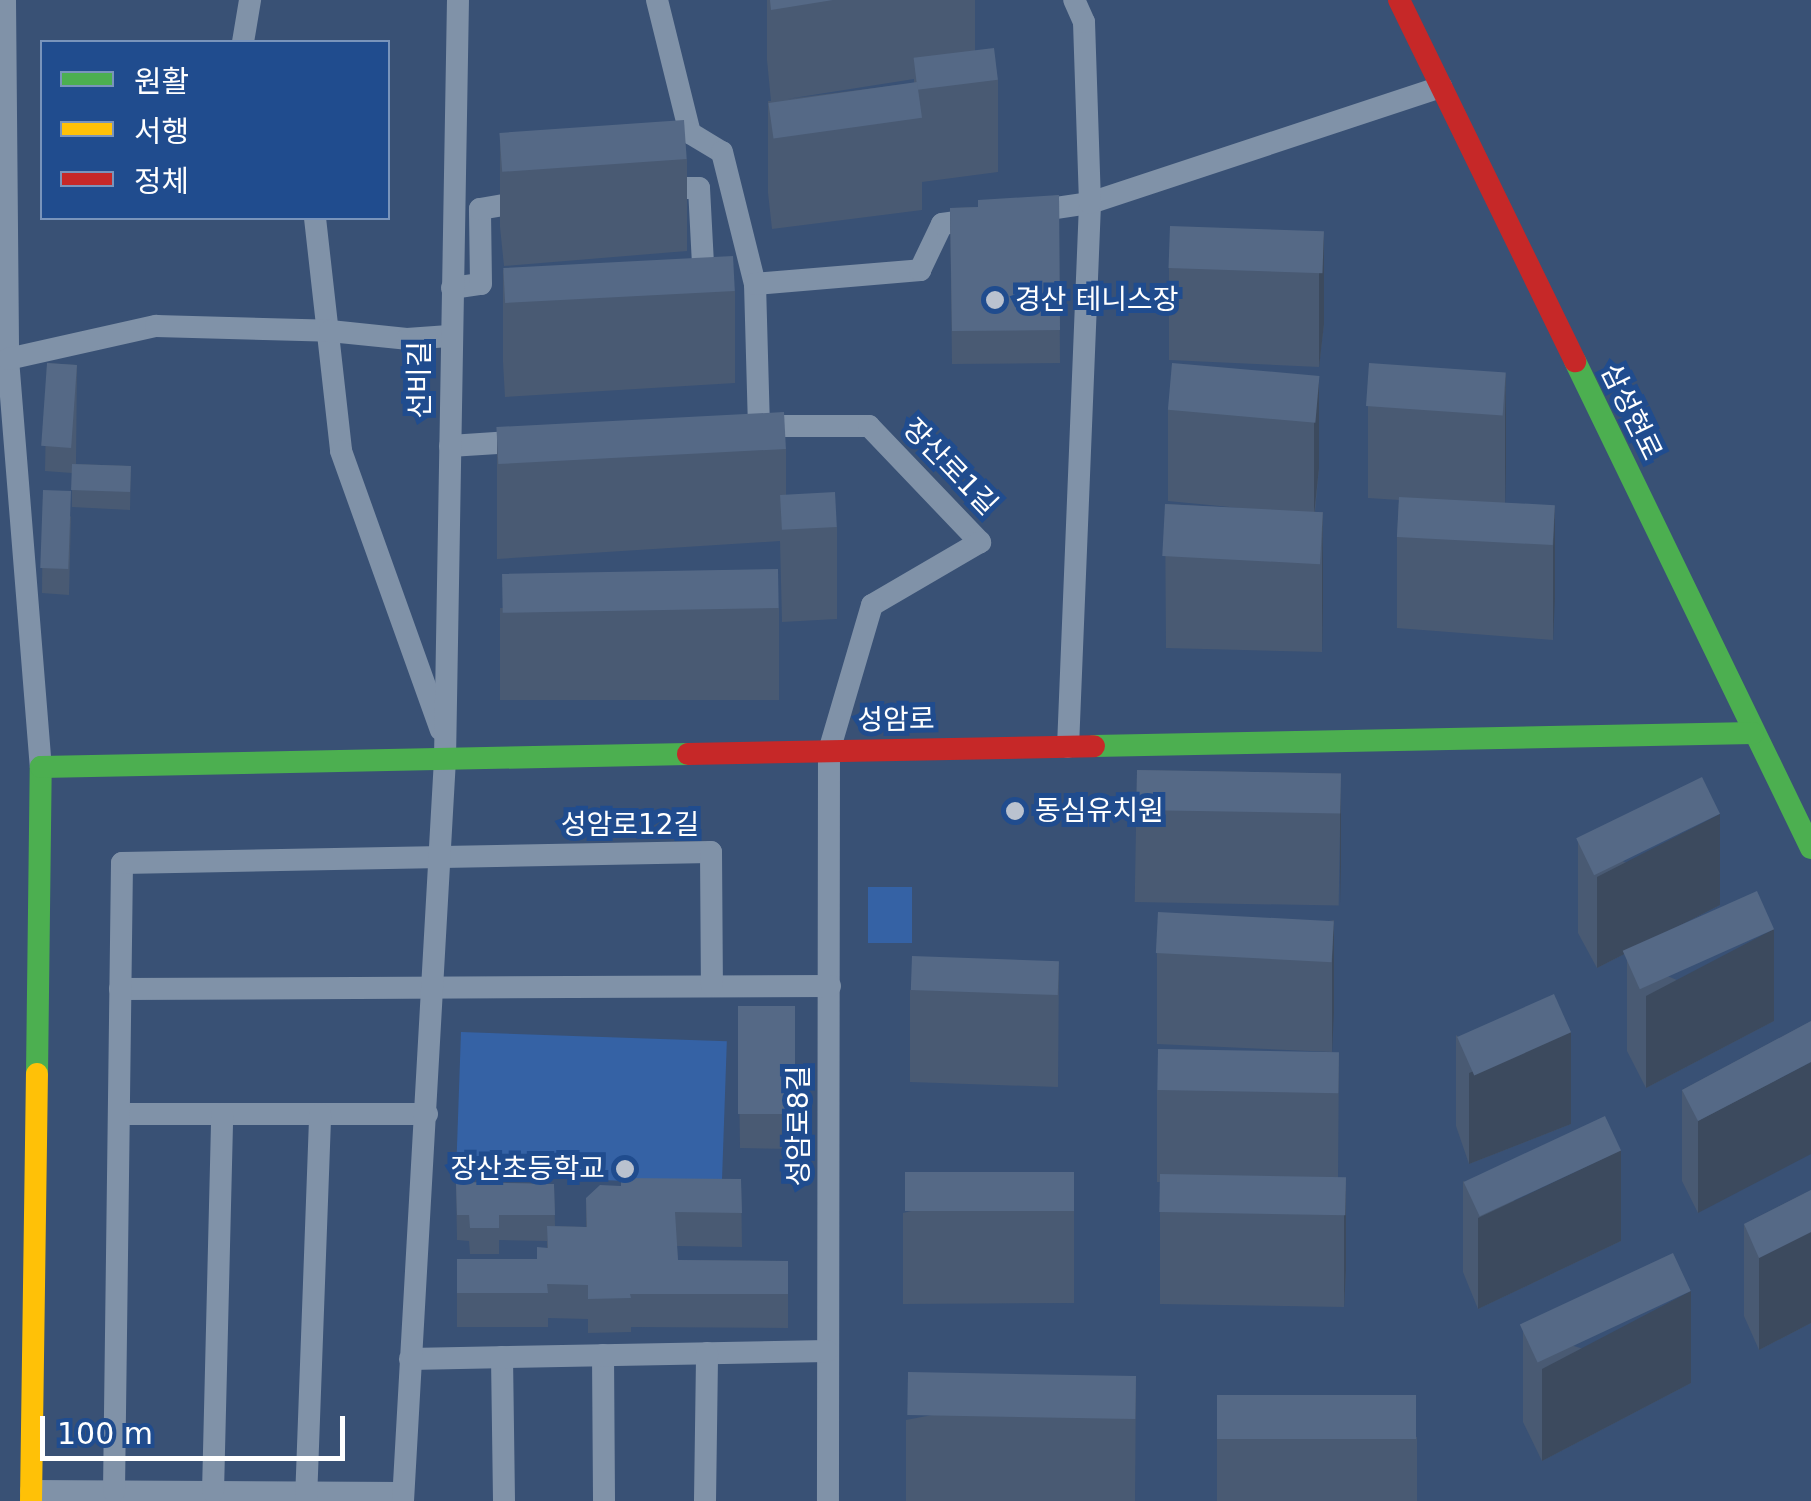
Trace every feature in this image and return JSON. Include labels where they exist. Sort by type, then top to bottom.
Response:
[{"type":"street","points":[[5,0],[8,359],[41,767],[31,1496],[114,1491],[403,1497],[428,1114],[445,751],[341,451],[314,220]]},
{"type":"street","points":[[243,40],[250,0]]},
{"type":"street","name":"선비길","points":[[445,751],[449,336],[458,0]]},
{"type":"street","points":[[657,0],[683,137],[722,152],[755,284],[759,426]]},
{"type":"street","points":[[1068,747],[1090,203],[1084,22],[1074,0]]},
{"type":"street","name":"삼성현로","points":[[1399,0],[1811,848]]},
{"type":"street","points":[[755,284],[920,270],[942,224],[1090,203],[1441,87]]},
{"type":"street","points":[[642,188],[699,188],[705,300]]},
{"type":"street","points":[[452,288],[480,284],[480,208],[551,197]]},
{"type":"street","points":[[8,359],[156,326],[330,330],[368,337],[449,336]]},
{"type":"street","name":"장산로1길","points":[[721,428],[870,426],[980,542]]},
{"type":"street","points":[[450,446],[547,440]]},
{"type":"street","name":"성암로8길","points":[[828,1501],[829,751],[872,606],[980,542]]},
{"type":"street","name":"성암로","points":[[41,767],[445,751],[829,751],[1753,733]]},
{"type":"street","name":"성암로12길","points":[[120,988],[122,863],[710,852],[712,986]]},
{"type":"street","points":[[114,1491],[120,988],[830,986]]},
{"type":"street","points":[[119,1114],[428,1114]]},
{"type":"street","points":[[213,1492],[222,1114]]},
{"type":"street","points":[[306,1497],[320,1114]]},
{"type":"street","points":[[410,1359],[827,1351]]},
{"type":"street","points":[[705,1501],[707,1354]]},
{"type":"street","points":[[603,1356],[604,1501]]},
{"type":"street","points":[[502,1357],[504,1501]]},
{"type":"shaded area","points":[[868,887],[912,887],[912,943],[868,943]]},
{"type":"shaded area","points":[[461,1032],[727,1041],[722,1184],[456,1175]]},
{"type":"building","points":[[770,0],[833,0],[771,10]]},
{"type":"building","points":[[994,48],[998,80],[918,90],[914,58]]},
{"type":"building","points":[[917,82],[922,118],[773,139],[768,103]]},
{"type":"building","points":[[684,120],[687,159],[502,172],[499,133]]},
{"type":"building","points":[[1059,195],[1060,330],[952,331],[950,208],[978,207],[978,200]]},
{"type":"building","points":[[1170,226],[1324,231],[1322,273],[1169,268]]},
{"type":"building","points":[[733,256],[735,291],[505,303],[503,268]]},
{"type":"building","points":[[47,363],[77,365],[71,448],[41,446]]},
{"type":"building","points":[[1172,363],[1319,376],[1315,423],[1168,410]]},
{"type":"building","points":[[1369,363],[1506,373],[1503,415],[1366,406]]},
{"type":"building","points":[[784,412],[786,449],[498,464],[496,427]]},
{"type":"building","points":[[72,464],[131,466],[130,492],[71,490]]},
{"type":"building","points":[[43,490],[71,491],[68,569],[40,568]]},
{"type":"building","points":[[835,492],[837,527],[782,530],[780,495]]},
{"type":"building","points":[[1399,497],[1555,505],[1553,545],[1397,537]]},
{"type":"building","points":[[1165,504],[1323,512],[1320,564],[1162,556]]},
{"type":"building","points":[[778,569],[779,608],[503,613],[502,574]]},
{"type":"building","points":[[1137,770],[1341,774],[1340,814],[1136,810]]},
{"type":"building","points":[[1702,777],[1720,814],[1594,875],[1576,838]]},
{"type":"building","points":[[1757,891],[1774,929],[1640,989],[1623,951]]},
{"type":"building","points":[[1158,912],[1334,921],[1332,962],[1156,953]]},
{"type":"building","points":[[912,956],[1059,961],[1058,995],[911,990]]},
{"type":"building","points":[[1554,994],[1571,1032],[1474,1075],[1457,1037]]},
{"type":"building","points":[[738,1006],[795,1006],[795,1114],[738,1114]]},
{"type":"building","points":[[1811,1021],[1811,1062],[1698,1121],[1682,1090]]},
{"type":"building","points":[[1158,1049],[1339,1052],[1338,1093],[1157,1090]]},
{"type":"building","points":[[1605,1116],[1621,1150],[1480,1216],[1464,1182]]},
{"type":"building","points":[[905,1172],[1074,1172],[1074,1211],[905,1211]]},
{"type":"building","points":[[1160,1174],[1346,1177],[1345,1215],[1159,1212]]},
{"type":"building","points":[[621,1178],[741,1179],[742,1213],[675,1212],[678,1260],[788,1261],[788,1294],[630,1294],[631,1298],[588,1299],[588,1285],[547,1284],[548,1293],[457,1293],[457,1259],[537,1259],[537,1247],[548,1248],[547,1226],[587,1227],[586,1198],[600,1185],[621,1186]]},
{"type":"building","points":[[456,1182],[554,1184],[555,1215],[499,1215],[499,1228],[470,1228],[469,1215],[457,1215]]},
{"type":"building","points":[[1811,1190],[1811,1232],[1759,1258],[1744,1224]]},
{"type":"building","points":[[1673,1253],[1691,1291],[1538,1362],[1520,1324]]},
{"type":"building","points":[[908,1372],[1136,1376],[1135,1419],[907,1415]]},
{"type":"building","points":[[1217,1395],[1416,1395],[1416,1439],[1217,1439]]},
{"type":"traffic: fast","points":[[1575,361],[1811,848]]},
{"type":"traffic: fast","points":[[1094,746],[1753,733]]},
{"type":"traffic: fast","points":[[37,1074],[41,767],[688,754]]},
{"type":"traffic: slow","points":[[31,1501],[37,1074]]},
{"type":"traffic: jam","points":[[1399,0],[1575,361]]},
{"type":"traffic: jam","points":[[688,754],[1094,746]]},
{"type":"place","name":"경산 테니스장","points":[[995,300]]},
{"type":"place","name":"동심유치원","points":[[1015,811]]},
{"type":"place","name":"장산초등학교","points":[[625,1169]]}]
